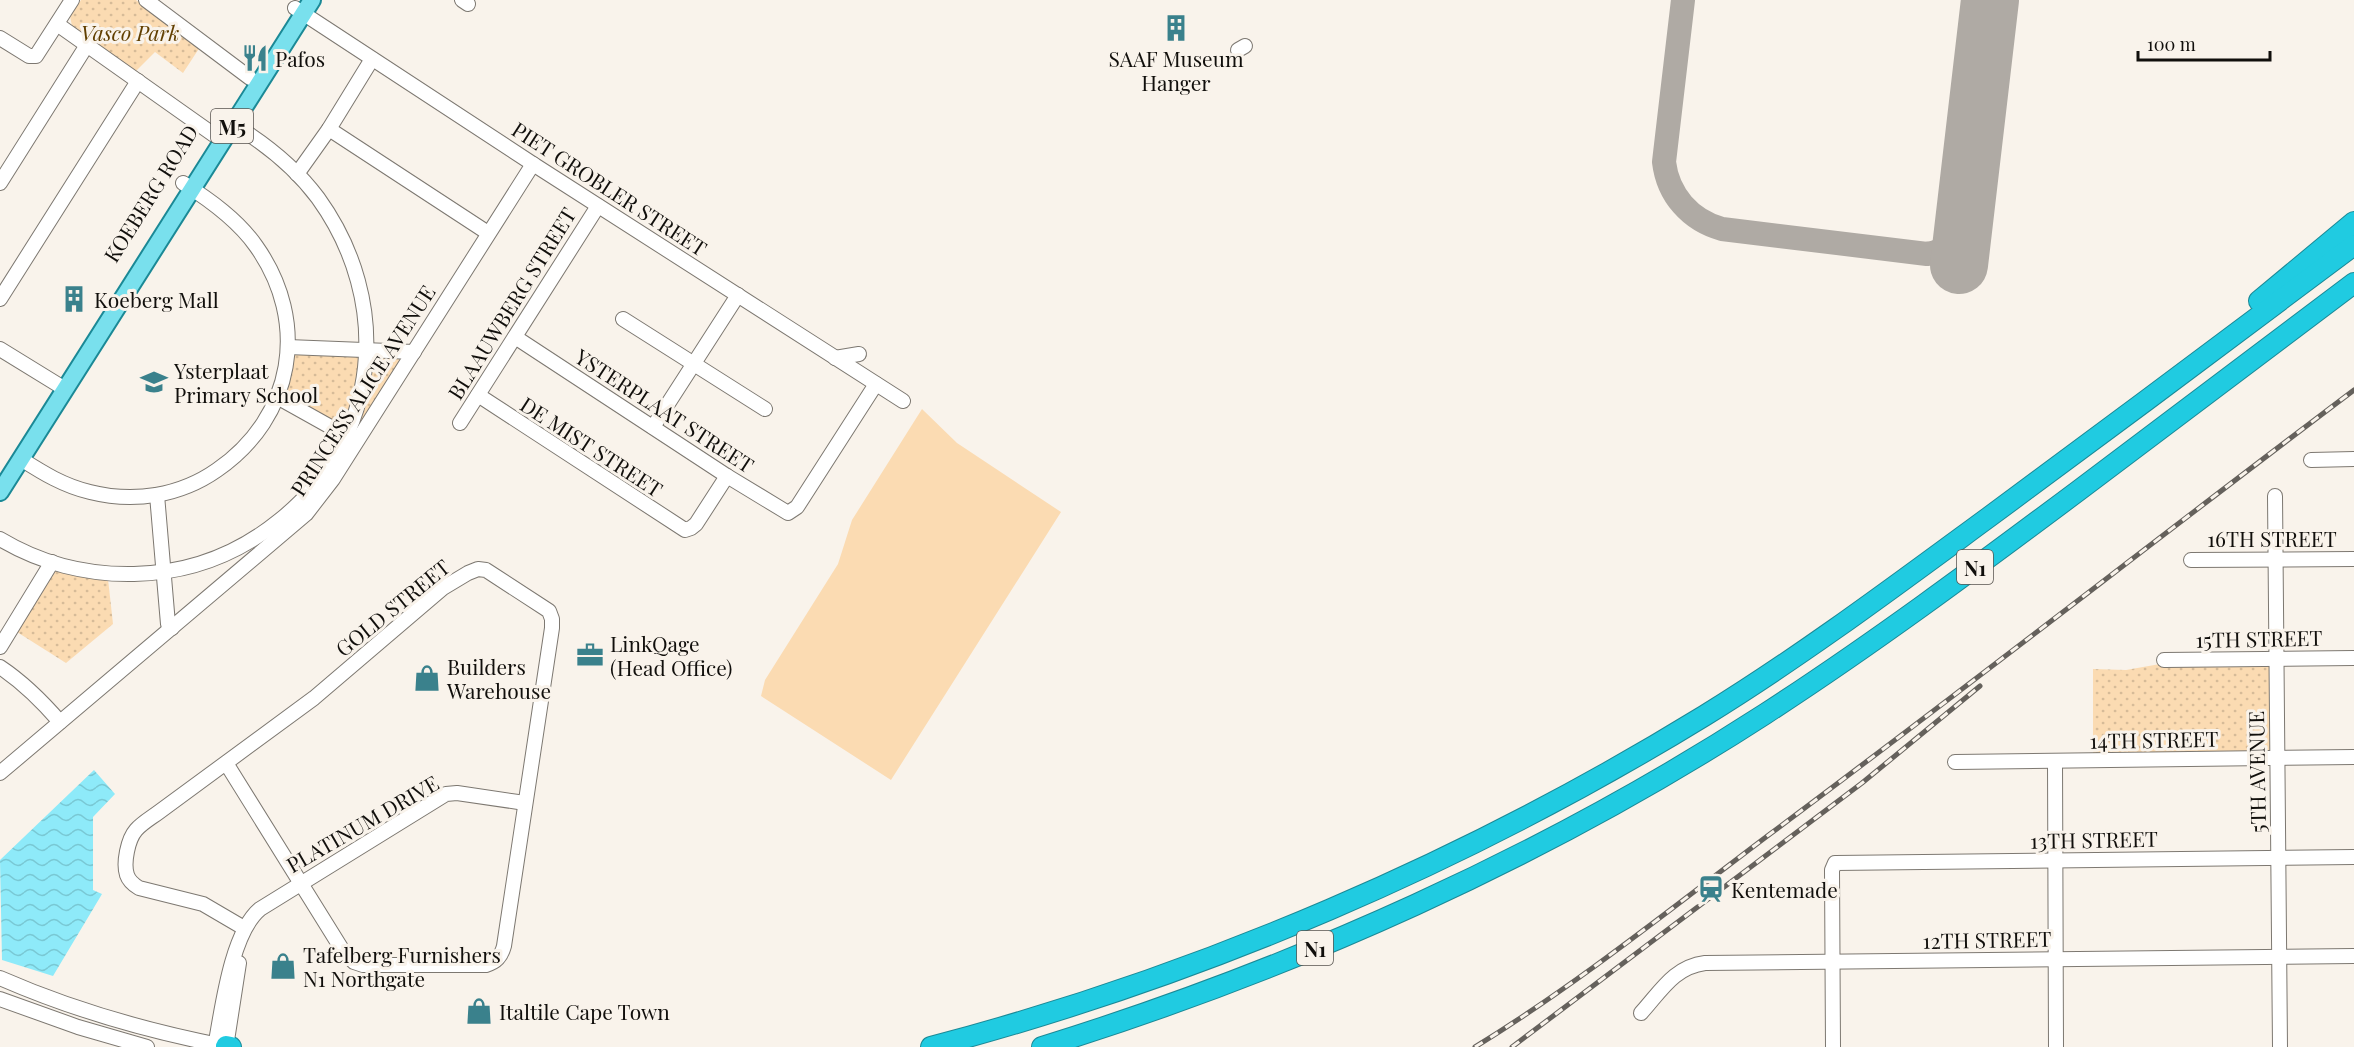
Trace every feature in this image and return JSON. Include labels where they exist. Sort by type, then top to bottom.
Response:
[{"type":"highway","points":[[2110,429],[2354,222]]},
{"type":"highway","name":"N1","points":[[930,1047],[984,1033],[1100,996],[1223,952],[1404,876],[1573,791],[1702,717],[1821,640],[2110,429],[2354,245]]},
{"type":"highway","name":"N1","points":[[1042,1047],[1135,1017],[1284,962],[1419,903],[1571,827],[1670,771],[1763,716],[1939,595],[2354,283]]},
{"type":"main road","name":"KOEBERG ROAD","points":[[188,186],[214,135],[250,78],[303,5]]},
{"type":"main road","name":"KOEBERG ROAD","points":[[0,472],[60,387],[188,186],[233,124],[303,5]]},
{"type":"main road","name":"KOEBERG ROAD","points":[[0,492],[21,459],[60,387]]},
{"type":"street","points":[[0,38],[33,57],[38,54],[72,0]]},
{"type":"street","points":[[146,0],[250,78]]},
{"type":"street","name":"PIET GROBLER STREET","points":[[303,5],[372,59],[903,401]]},
{"type":"street","points":[[57,24],[214,135]]},
{"type":"street","points":[[0,183],[87,45]]},
{"type":"street","points":[[297,174],[329,129],[372,59]]},
{"type":"street","points":[[0,299],[138,81]]},
{"type":"street","points":[[0,539],[13,547],[52,562],[105,574],[164,573],[207,563],[238,549],[288,514],[314,487],[352,438],[362,393],[366,349],[363,308],[349,255],[325,209],[297,174],[271,150],[233,124]]},
{"type":"street","points":[[329,129],[488,233]]},
{"type":"street","name":"PRINCESS ALICE AVENUE","points":[[0,773],[294,526],[317,501],[352,438],[414,351],[533,164]]},
{"type":"street","points":[[21,459],[57,480],[89,492],[128,497],[157,495],[184,488],[196,482],[238,454],[271,413],[277,397],[288,347],[283,305],[276,285],[263,256],[247,234],[188,186]]},
{"type":"street","name":"BLAAUWBERG STREET","points":[[460,423],[598,206]]},
{"type":"street","points":[[653,427],[738,295]]},
{"type":"street","points":[[623,319],[765,410]]},
{"type":"street","name":"YSTERPLAAT STREET","points":[[515,337],[783,511],[793,511],[876,384]]},
{"type":"street","points":[[288,347],[414,351]]},
{"type":"street","points":[[0,348],[60,387]]},
{"type":"street","points":[[835,358],[859,354]]},
{"type":"street","name":"DE MIST STREET","points":[[478,395],[685,530],[696,524],[727,476]]},
{"type":"street","points":[[277,397],[352,438]]},
{"type":"street","points":[[2311,460],[2354,459]]},
{"type":"street","points":[[157,495],[168,624],[172,628]]},
{"type":"street","name":"5TH AVENUE","points":[[2275,496],[2280,1047]]},
{"type":"street","points":[[257,537],[266,549]]},
{"type":"street","name":"16TH STREET","points":[[2191,560],[2354,559]]},
{"type":"street","points":[[0,647],[52,562]]},
{"type":"street","name":"GOLD STREET","points":[[243,933],[203,904],[139,888],[127,876],[125,864],[135,831],[322,691],[443,588],[468,573],[478,569],[486,570],[549,611],[552,619],[504,946],[499,958],[486,965],[363,965],[354,962],[344,951],[301,882]]},
{"type":"street","name":"15TH STREET","points":[[2164,660],[2354,658]]},
{"type":"street","points":[[0,667],[31,689],[60,722]]},
{"type":"street","name":"14TH STREET","points":[[1955,762],[2354,757]]},
{"type":"street","points":[[2055,761],[2056,1047]]},
{"type":"street","points":[[226,763],[301,882]]},
{"type":"street","name":"PLATINUM DRIVE","points":[[243,933],[251,916],[260,909],[446,794],[457,793],[525,803]]},
{"type":"street","name":"13TH STREET","points":[[1832,962],[1832,870],[1835,863],[2354,857]]},
{"type":"street","points":[[0,978],[113,1020],[223,1046],[237,984],[243,933]]},
{"type":"street","name":"12TH STREET","points":[[1641,1013],[1679,971],[1690,965],[1705,963],[2354,956]]},
{"type":"street","points":[[1832,962],[1833,1047]]},
{"type":"street","points":[[0,999],[78,1027],[147,1047]]},
{"type":"green space","name":"Vasco Park","points":[[81,0],[136,0],[200,47],[183,73],[155,52],[136,71],[72,26],[70,16]]},
{"type":"green space","points":[[294,353],[360,356],[358,381],[344,428],[285,394]]},
{"type":"green space","points":[[370,355],[405,355],[358,428],[356,426]]},
{"type":"green space","points":[[922,409],[957,443],[1061,512],[891,780],[761,696],[765,680],[838,564],[852,520]]},
{"type":"green space","points":[[57,569],[108,579],[113,624],[66,663],[17,632]]},
{"type":"green space","points":[[2160,664],[2270,666],[2271,752],[2093,756],[2093,669],[2126,670]]},
{"type":"water","points":[[94,770],[115,794],[93,817],[93,890],[102,894],[53,976],[2,960],[0,860]]},
{"type":"taxiway","points":[[1683,0],[1664,162],[1670,185],[1682,204],[1691,213],[1710,225],[1722,229],[1927,254],[1947,247],[1959,232],[1964,218]]},
{"type":"runway","points":[[1959,265],[1990,0]]},
{"type":"railway","points":[[1475,1047],[1551,997],[1625,944],[2354,390]]},
{"type":"railway","points":[[1512,1047],[1862,783],[1980,686]]},
{"type":"place","name":"SAAF Museum Hanger","points":[[1176,28]]},
{"type":"place","name":"Pafos","points":[[255,58]]},
{"type":"place","name":"Koeberg Mall","points":[[74,299]]},
{"type":"place","name":"Ysterplaat Primary School","points":[[154,382]]},
{"type":"place","name":"LinkQage (Head Office)","points":[[590,655]]},
{"type":"place","name":"Builders Warehouse","points":[[427,678]]},
{"type":"place","name":"Kentemade","points":[[1711,889]]},
{"type":"place","name":"Tafelberg Furnishers N1 Northgate","points":[[283,966]]},
{"type":"place","name":"Italtile Cape Town","points":[[479,1011]]}]
